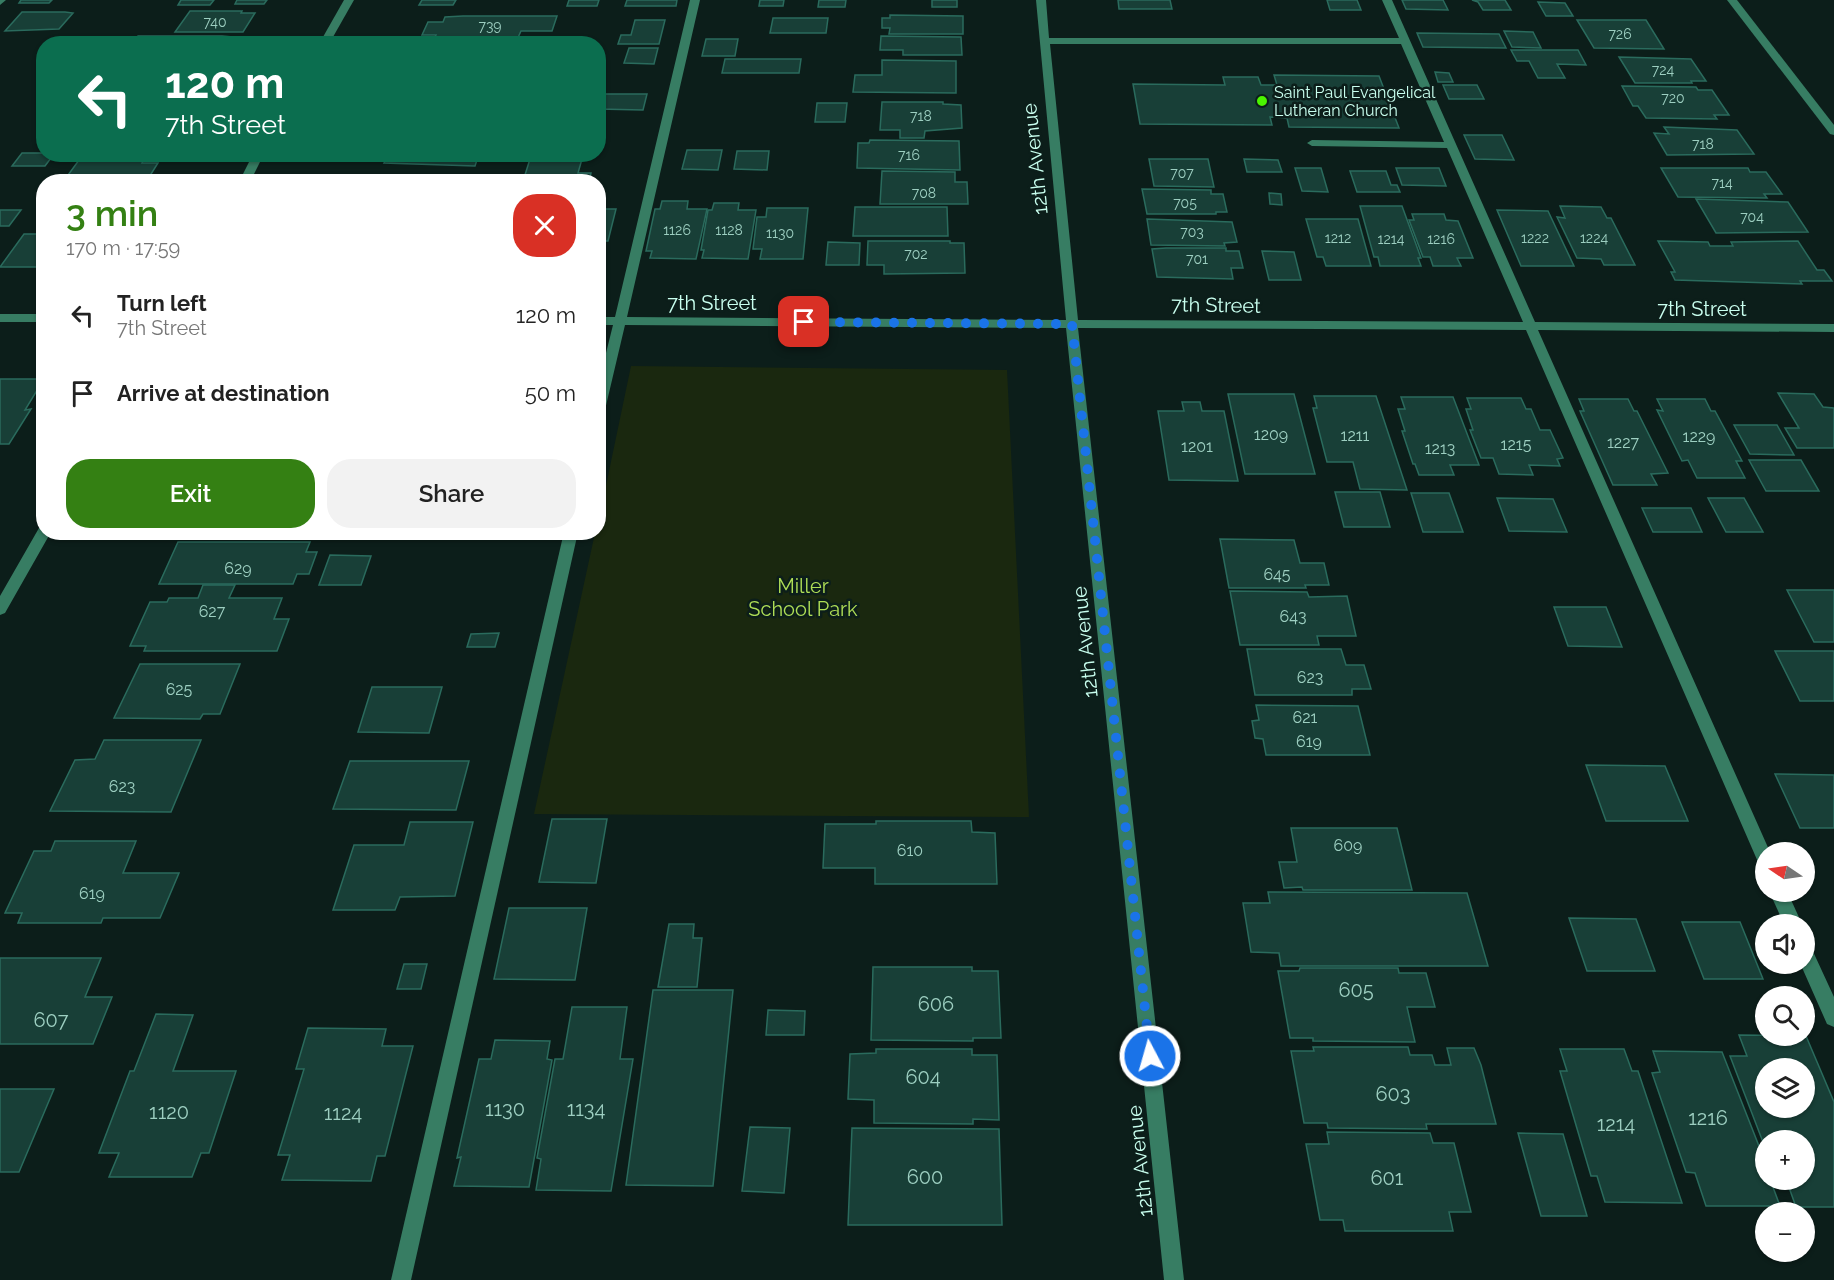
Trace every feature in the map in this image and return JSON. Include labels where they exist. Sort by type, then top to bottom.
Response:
[{"type":"street","points":[[329,36],[349,0]]},
{"type":"street","points":[[606,379],[695,0]]},
{"type":"street","name":"12th Avenue","points":[[1041,0],[1072,324],[1174,1280]]},
{"type":"street","points":[[1387,0],[1757,842]]},
{"type":"street","points":[[1732,0],[1834,132]]},
{"type":"street","points":[[1045,41],[1405,41]]},
{"type":"street","points":[[1312,143],[1451,145]]},
{"type":"street","points":[[0,318],[36,318]]},
{"type":"street","name":"7th Street","points":[[606,321],[1834,328]]},
{"type":"street","points":[[0,609],[39,540]]},
{"type":"street","points":[[400,1280],[569,540]]},
{"type":"street","points":[[1814,974],[1834,1018]]},
{"type":"green space","name":"Miller School Park","points":[[631,366],[1007,370],[1029,817],[534,814],[593,540],[606,540],[606,486]]},
{"type":"building","points":[[21,0],[52,0],[49,3],[19,3]]},
{"type":"building","points":[[181,0],[214,0],[210,5],[178,5]]},
{"type":"building","points":[[237,0],[267,0],[264,4],[235,4]]},
{"type":"building","points":[[422,0],[456,0],[453,5],[419,5]]},
{"type":"building","points":[[569,0],[599,0],[597,6],[567,6]]},
{"type":"building","points":[[627,0],[677,0],[676,6],[625,6]]},
{"type":"building","points":[[760,0],[784,0],[783,6],[759,6]]},
{"type":"building","points":[[819,0],[846,0],[845,7],[818,7]]},
{"type":"building","points":[[932,0],[957,0],[957,7],[932,7]]},
{"type":"building","points":[[1118,0],[1170,0],[1172,9],[1119,9]]},
{"type":"building","points":[[1327,0],[1357,0],[1361,10],[1330,10]]},
{"type":"building","points":[[1402,0],[1443,0],[1448,10],[1406,9]]},
{"type":"building","points":[[1472,0],[1505,0],[1511,10],[1483,10],[1478,2]]},
{"type":"building","points":[[1538,2],[1565,3],[1573,16],[1546,16]]},
{"type":"building","points":[[190,11],[255,13],[243,32],[175,32]]},
{"type":"building","points":[[22,12],[73,13],[59,29],[5,31]]},
{"type":"building","points":[[890,15],[963,16],[963,34],[889,34],[890,28],[882,28],[882,18],[890,18]]},
{"type":"building","points":[[557,16],[552,31],[521,31],[519,36],[422,35],[428,22],[443,22],[445,17]]},
{"type":"building","points":[[773,18],[828,18],[826,33],[770,33]]},
{"type":"building","points":[[635,20],[665,20],[659,44],[618,44],[621,35],[631,35]]},
{"type":"building","points":[[1577,20],[1646,20],[1664,49],[1594,48]]},
{"type":"building","points":[[1504,31],[1533,32],[1541,48],[1512,47]]},
{"type":"building","points":[[1417,33],[1499,34],[1506,48],[1423,47]]},
{"type":"building","points":[[881,36],[961,37],[962,55],[903,55],[903,50],[880,50]]},
{"type":"building","points":[[706,39],[738,39],[735,56],[702,56]]},
{"type":"building","points":[[629,48],[658,48],[654,64],[624,63]]},
{"type":"building","points":[[1511,50],[1578,50],[1586,65],[1557,64],[1565,78],[1538,78],[1529,61],[1517,61]]},
{"type":"building","points":[[1619,57],[1691,59],[1706,81],[1635,83]]},
{"type":"building","points":[[725,59],[801,59],[799,73],[722,73]]},
{"type":"building","points":[[882,60],[956,61],[956,93],[853,92],[855,75],[882,75]]},
{"type":"building","points":[[1435,72],[1449,73],[1453,82],[1438,82]]},
{"type":"building","name":"Saint Paul Evangelical Lutheran Church","points":[[1274,75],[1379,76],[1399,128],[1289,127],[1287,118],[1270,117],[1272,125],[1140,124],[1133,84],[1225,85],[1223,77],[1258,77],[1261,85],[1277,85]]},
{"type":"building","points":[[1443,85],[1477,85],[1484,99],[1449,99]]},
{"type":"building","points":[[1622,86],[1696,87],[1698,90],[1712,90],[1729,115],[1714,115],[1717,119],[1646,118],[1638,106],[1633,106]]},
{"type":"building","points":[[606,94],[647,94],[643,110],[606,109]]},
{"type":"building","points":[[882,102],[943,102],[943,104],[961,105],[962,128],[925,131],[924,138],[900,138],[900,130],[880,130]]},
{"type":"building","points":[[817,103],[847,103],[845,122],[815,122]]},
{"type":"building","points":[[1664,127],[1737,130],[1754,154],[1667,155],[1654,133],[1669,134]]},
{"type":"building","points":[[1464,135],[1502,135],[1514,160],[1475,159]]},
{"type":"building","points":[[870,140],[959,141],[960,170],[857,168],[858,143],[869,143]]},
{"type":"building","points":[[687,150],[722,150],[718,170],[682,169]]},
{"type":"building","points":[[737,151],[769,151],[767,170],[734,169]]},
{"type":"building","points":[[22,153],[36,153],[36,162],[48,162],[45,166],[12,166]]},
{"type":"building","points":[[1149,159],[1208,159],[1214,187],[1154,186]]},
{"type":"building","points":[[1244,159],[1278,160],[1282,172],[1247,172]]},
{"type":"building","points":[[78,162],[158,163],[151,174],[69,174]]},
{"type":"building","points":[[385,162],[476,162],[475,166]]},
{"type":"building","points":[[529,162],[581,162],[578,173],[591,173],[591,174],[525,174]]},
{"type":"building","points":[[1295,168],[1321,168],[1328,192],[1302,191]]},
{"type":"building","points":[[1396,168],[1439,168],[1446,186],[1402,185]]},
{"type":"building","points":[[1661,168],[1748,168],[1750,172],[1766,172],[1782,194],[1764,194],[1767,198],[1678,197]]},
{"type":"building","points":[[882,171],[955,172],[955,182],[967,182],[968,204],[880,204]]},
{"type":"building","points":[[1350,171],[1386,171],[1391,185],[1397,185],[1400,192],[1357,192]]},
{"type":"building","points":[[1142,189],[1211,190],[1211,194],[1223,194],[1227,212],[1147,214]]},
{"type":"building","points":[[1269,193],[1281,194],[1282,205],[1270,204]]},
{"type":"building","points":[[1696,199],[1788,202],[1808,232],[1716,233]]},
{"type":"building","points":[[662,201],[688,201],[687,209],[707,209],[696,259],[650,258],[652,251],[646,251],[655,209],[660,209]]},
{"type":"building","points":[[714,203],[739,203],[738,210],[756,210],[748,259],[702,258],[704,250],[701,250],[708,210],[712,210]]},
{"type":"building","points":[[1360,206],[1402,206],[1421,258],[1418,258],[1421,266],[1380,266],[1378,257],[1374,257]]},
{"type":"building","points":[[1560,206],[1601,207],[1607,218],[1611,218],[1635,265],[1604,265],[1601,259],[1577,258],[1557,217],[1565,218]]},
{"type":"building","points":[[855,207],[947,207],[948,236],[853,236]]},
{"type":"building","points":[[767,208],[808,208],[803,259],[760,259],[762,249],[753,249],[757,217],[766,217]]},
{"type":"building","points":[[606,209],[616,209],[608,241],[606,241]]},
{"type":"building","points":[[0,210],[21,210],[9,226],[0,226]]},
{"type":"building","points":[[1497,210],[1548,211],[1574,266],[1521,266]]},
{"type":"building","points":[[1412,214],[1444,214],[1446,220],[1458,221],[1473,258],[1457,258],[1461,266],[1433,266],[1430,257],[1423,257],[1409,220],[1414,220]]},
{"type":"building","points":[[1147,219],[1232,222],[1237,242],[1224,243],[1225,246],[1151,245]]},
{"type":"building","points":[[1306,219],[1358,219],[1371,266],[1326,266],[1323,257],[1317,257]]},
{"type":"building","points":[[24,234],[36,234],[36,267],[0,267]]},
{"type":"building","points":[[868,241],[964,243],[965,273],[884,274],[884,265],[867,265]]},
{"type":"building","points":[[1658,241],[1708,242],[1710,246],[1733,246],[1731,242],[1798,241],[1817,270],[1824,270],[1832,281],[1800,281],[1802,284],[1675,280],[1671,272],[1675,272]]},
{"type":"building","points":[[828,242],[860,243],[859,265],[826,265]]},
{"type":"building","points":[[1226,248],[1226,251],[1239,251],[1243,268],[1231,268],[1233,279],[1157,277],[1152,249]]},
{"type":"building","points":[[1262,251],[1294,252],[1301,280],[1269,280]]},
{"type":"building","points":[[0,379],[36,379],[36,392],[25,410],[31,409],[9,444],[0,444]]},
{"type":"building","points":[[1778,393],[1814,394],[1823,407],[1834,408],[1834,448],[1797,448],[1785,428],[1799,428]]},
{"type":"building","points":[[1228,394],[1294,394],[1315,474],[1245,474]]},
{"type":"building","points":[[1314,396],[1376,396],[1407,490],[1360,489],[1353,462],[1327,462],[1313,408],[1317,408]]},
{"type":"building","points":[[1401,397],[1453,397],[1479,465],[1450,465],[1454,475],[1419,475],[1402,431],[1405,431],[1398,409],[1405,409]]},
{"type":"building","points":[[1467,398],[1521,398],[1526,409],[1531,409],[1540,430],[1550,430],[1563,458],[1557,459],[1560,466],[1529,465],[1533,475],[1499,474],[1493,458],[1481,458],[1470,430],[1473,430],[1466,409],[1471,409]]},
{"type":"building","points":[[1579,399],[1628,399],[1634,411],[1637,411],[1668,473],[1651,474],[1657,485],[1613,485],[1580,411],[1584,411]]},
{"type":"building","points":[[1657,399],[1705,399],[1711,411],[1715,411],[1742,461],[1736,461],[1745,478],[1697,478],[1688,460],[1682,461],[1657,410],[1663,411]]},
{"type":"building","points":[[1182,402],[1200,402],[1202,411],[1224,411],[1238,481],[1169,480],[1158,411],[1184,411]]},
{"type":"building","points":[[1734,425],[1777,425],[1794,455],[1750,454]]},
{"type":"building","points":[[1749,460],[1801,460],[1819,491],[1766,491]]},
{"type":"building","points":[[1335,492],[1380,492],[1390,527],[1344,527]]},
{"type":"building","points":[[1411,493],[1449,493],[1463,532],[1423,532]]},
{"type":"building","points":[[1497,498],[1553,499],[1567,532],[1509,531]]},
{"type":"building","points":[[1708,498],[1744,498],[1763,532],[1726,532]]},
{"type":"building","points":[[1642,508],[1691,508],[1702,532],[1653,532]]},
{"type":"building","points":[[1220,539],[1294,540],[1300,563],[1324,563],[1329,585],[1305,585],[1306,588],[1229,588]]},
{"type":"building","points":[[178,542],[310,542],[306,552],[317,552],[309,574],[297,574],[293,584],[159,584]]},
{"type":"building","points":[[330,555],[371,556],[361,585],[319,585]]},
{"type":"building","points":[[203,585],[235,585],[229,598],[282,598],[274,619],[289,619],[277,651],[144,651],[146,646],[130,646],[150,602],[167,602],[169,598],[198,598]]},
{"type":"building","points":[[1787,590],[1834,590],[1834,642],[1814,642]]},
{"type":"building","points":[[1230,591],[1307,592],[1309,597],[1347,596],[1356,636],[1317,636],[1319,645],[1240,645]]},
{"type":"building","points":[[1554,607],[1606,607],[1622,647],[1568,646]]},
{"type":"building","points":[[499,633],[495,647],[467,647],[471,634]]},
{"type":"building","points":[[1247,649],[1341,649],[1346,665],[1364,665],[1371,689],[1352,689],[1352,695],[1255,695]]},
{"type":"building","points":[[1775,651],[1834,651],[1834,701],[1800,701]]},
{"type":"building","points":[[140,664],[240,664],[220,714],[203,714],[200,719],[114,718]]},
{"type":"building","points":[[372,687],[442,687],[429,733],[358,732]]},
{"type":"building","points":[[1256,705],[1358,706],[1370,755],[1266,755],[1263,739],[1255,738],[1252,721],[1259,720]]},
{"type":"building","points":[[104,740],[201,740],[171,812],[50,811],[75,760],[95,759]]},
{"type":"building","points":[[350,761],[469,761],[456,810],[333,809]]},
{"type":"building","points":[[1586,765],[1665,766],[1688,821],[1606,821]]},
{"type":"building","points":[[1775,774],[1834,775],[1834,828],[1800,828]]},
{"type":"building","points":[[552,819],[607,819],[596,883],[539,882]]},
{"type":"building","points":[[876,821],[971,821],[972,832],[995,833],[997,884],[875,884],[875,868],[823,868],[825,824],[876,824]]},
{"type":"building","points":[[410,822],[473,822],[455,896],[400,897],[395,910],[333,910],[354,845],[404,845]]},
{"type":"building","points":[[1291,828],[1397,828],[1412,890],[1284,888],[1279,862],[1297,862]]},
{"type":"building","points":[[55,841],[136,841],[123,873],[179,873],[160,918],[103,918],[101,923],[18,923],[22,913],[5,913],[34,851],[51,851]]},
{"type":"building","points":[[1268,892],[1467,893],[1488,966],[1281,966],[1279,953],[1251,952],[1243,903],[1270,903]]},
{"type":"building","points":[[509,908],[587,908],[575,980],[494,979]]},
{"type":"building","points":[[1569,918],[1636,919],[1655,971],[1587,971]]},
{"type":"building","points":[[1682,922],[1740,922],[1755,959],[1755,974],[1761,974],[1763,979],[1704,979]]},
{"type":"building","points":[[669,924],[694,924],[693,938],[702,938],[697,987],[658,987]]},
{"type":"building","points":[[0,958],[101,958],[85,997],[112,997],[93,1044],[0,1044]]},
{"type":"building","points":[[404,964],[427,964],[421,989],[397,989]]},
{"type":"building","points":[[873,967],[972,967],[972,971],[998,971],[1001,1038],[973,1038],[973,1041],[871,1040]]},
{"type":"building","points":[[1300,968],[1398,968],[1399,973],[1426,973],[1435,1007],[1407,1007],[1415,1042],[1313,1041],[1313,1038],[1290,1038],[1278,971],[1299,971]]},
{"type":"building","points":[[653,990],[733,990],[713,1186],[626,1185]]},
{"type":"building","points":[[572,1007],[627,1007],[620,1059],[633,1059],[611,1191],[536,1190],[541,1159],[537,1158],[555,1059],[563,1059]]},
{"type":"building","points":[[768,1010],[805,1011],[804,1035],[766,1035]]},
{"type":"building","points":[[156,1014],[193,1015],[173,1071],[236,1071],[209,1153],[201,1153],[192,1177],[109,1177],[119,1153],[99,1153],[130,1071],[134,1071]]},
{"type":"building","points":[[308,1028],[386,1029],[382,1046],[413,1046],[385,1156],[377,1156],[371,1181],[282,1180],[290,1155],[278,1155],[304,1069],[296,1069]]},
{"type":"building","points":[[1739,1035],[1755,1035],[1755,1046],[1810,1046],[1834,1102],[1834,1207],[1815,1207],[1815,1202],[1794,1202],[1790,1190],[1815,1190],[1815,1130],[1758,1130],[1730,1056],[1747,1056]]},
{"type":"building","points":[[495,1040],[550,1041],[547,1059],[552,1060],[529,1187],[454,1186],[461,1157],[457,1158],[479,1059],[491,1059]]},
{"type":"building","points":[[1313,1047],[1408,1047],[1410,1055],[1432,1055],[1435,1065],[1451,1065],[1447,1048],[1474,1048],[1481,1065],[1496,1124],[1426,1124],[1427,1129],[1328,1128],[1327,1123],[1304,1123],[1291,1051],[1314,1051]]},
{"type":"building","points":[[876,1049],[972,1049],[972,1055],[997,1055],[999,1120],[973,1119],[973,1124],[874,1123],[874,1100],[848,1099],[850,1054],[876,1053]]},
{"type":"building","points":[[1560,1049],[1624,1049],[1632,1071],[1638,1071],[1682,1203],[1605,1202],[1597,1176],[1591,1176],[1560,1071],[1567,1071]]},
{"type":"building","points":[[1653,1051],[1722,1052],[1755,1136],[1755,1190],[1774,1190],[1779,1202],[1755,1202],[1755,1206],[1706,1206],[1695,1173],[1686,1172],[1652,1073],[1660,1072]]},
{"type":"building","points":[[0,1089],[54,1089],[19,1172],[0,1172]]},
{"type":"building","points":[[750,1127],[790,1128],[784,1193],[742,1191]]},
{"type":"building","points":[[852,1128],[999,1129],[1002,1225],[848,1225]]},
{"type":"building","points":[[1327,1132],[1430,1133],[1433,1143],[1454,1143],[1471,1212],[1449,1212],[1453,1231],[1345,1231],[1343,1220],[1320,1220],[1306,1144],[1329,1144]]},
{"type":"building","points":[[1518,1133],[1563,1134],[1587,1216],[1541,1216]]},
{"type":"place","name":"Saint Paul Evangelical Lutheran Church","points":[[1262,101]]},
{"type":"route","points":[[804,322],[1072,324],[1150,1056]]}]
